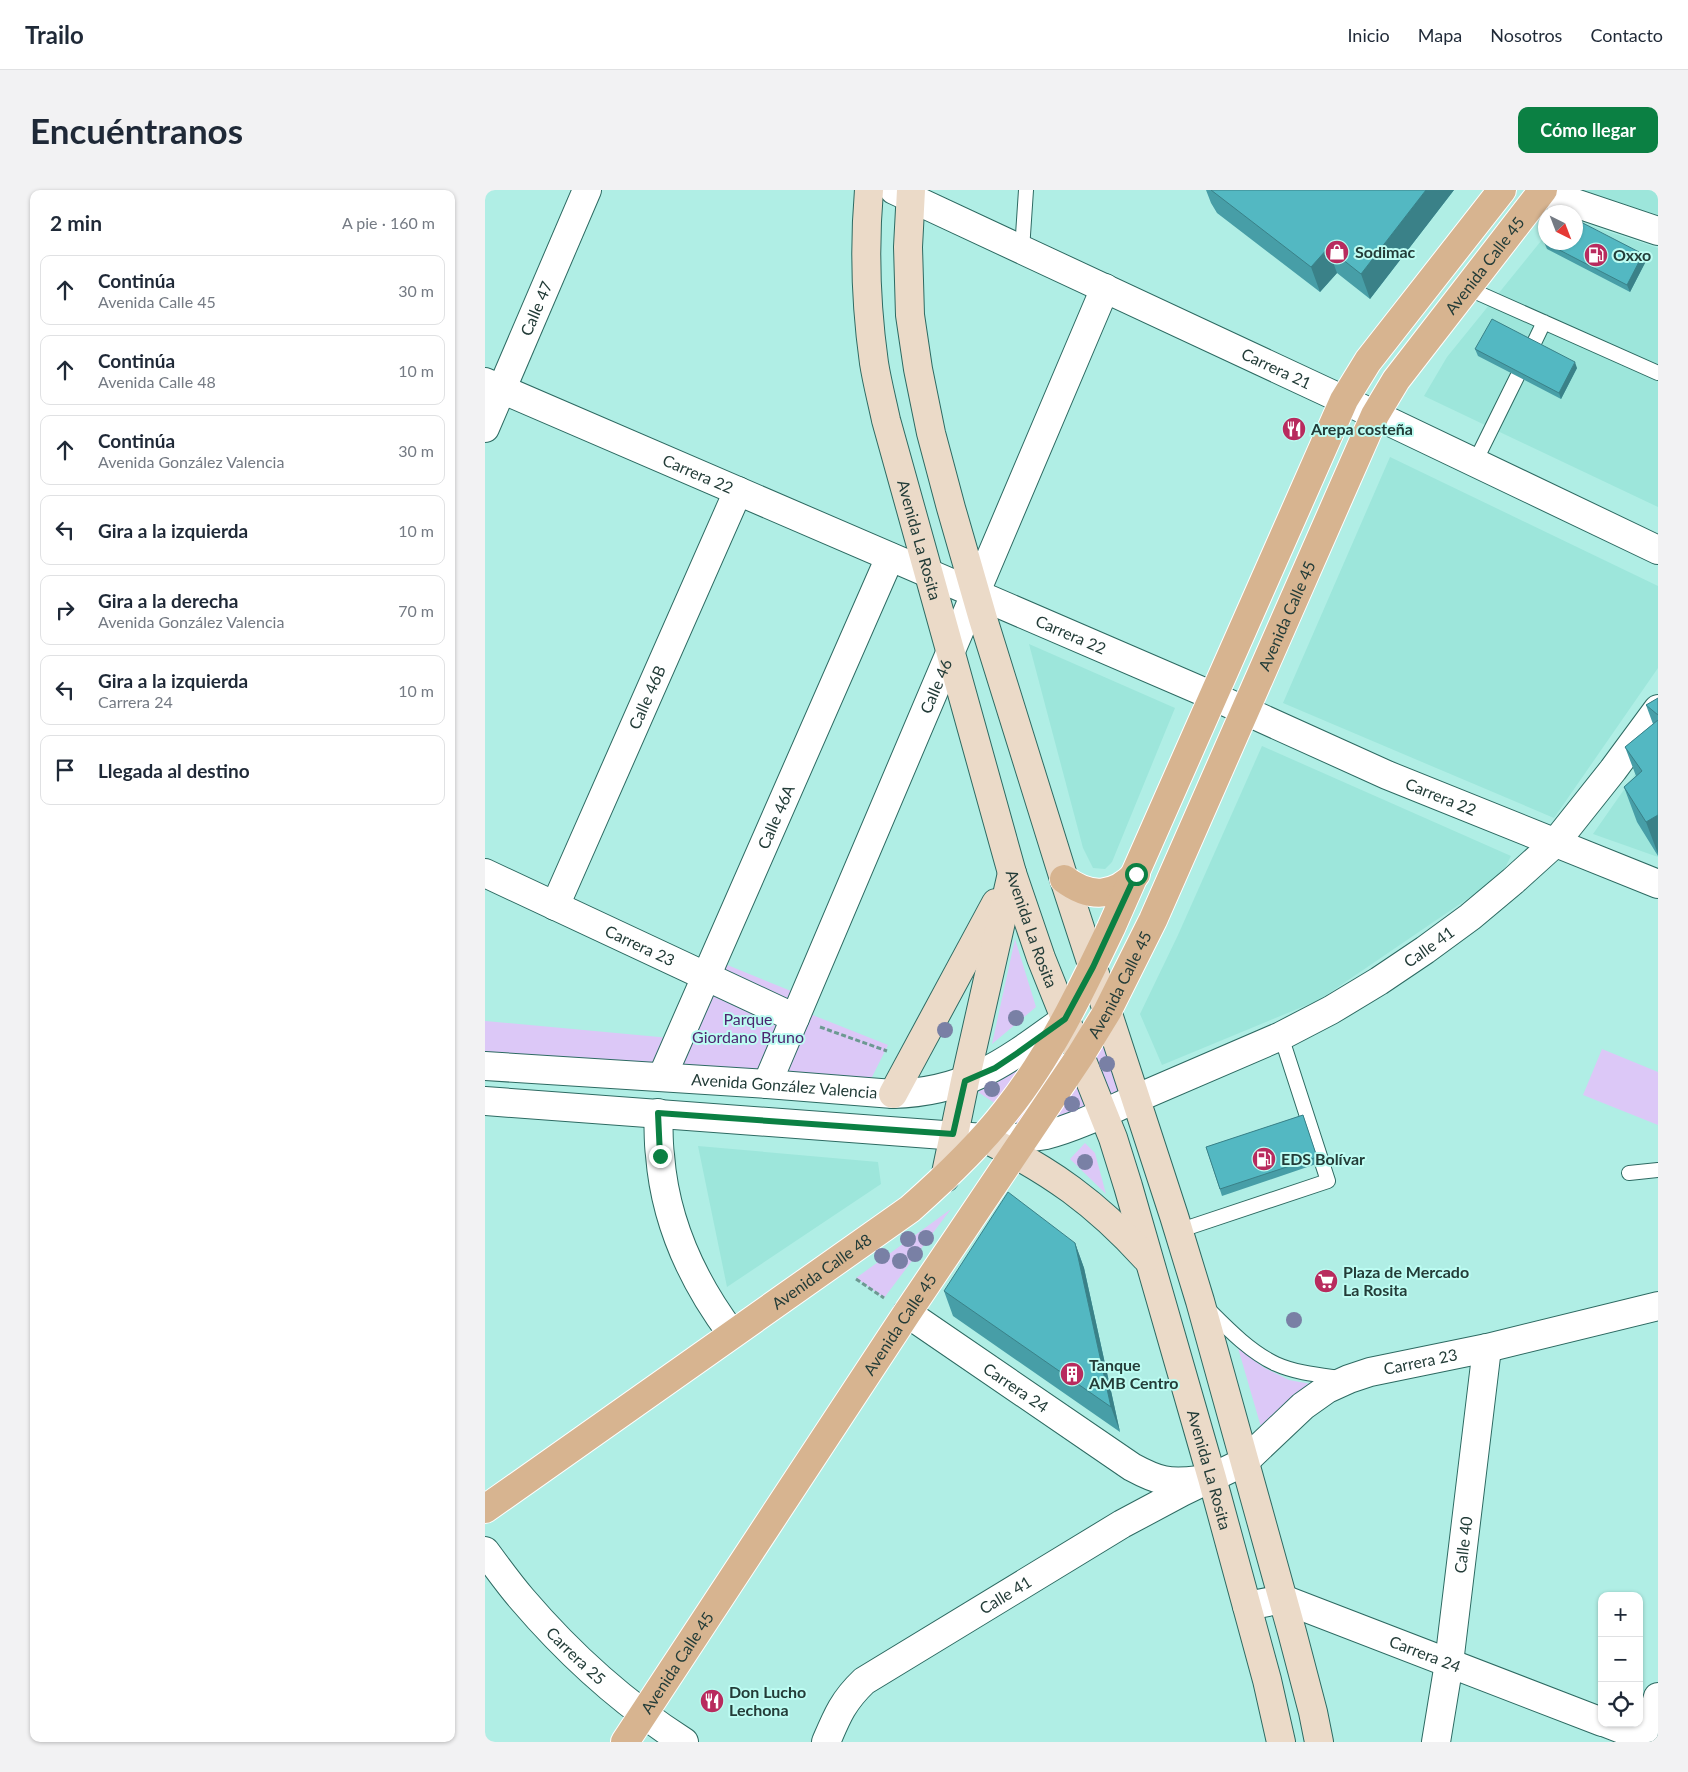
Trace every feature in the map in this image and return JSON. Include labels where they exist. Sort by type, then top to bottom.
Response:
[{"type":"main road","name":"Avenida La Rosita","points":[[869,190],[867,302],[874,365],[886,420],[1012,873],[1041,958],[1118,1154],[1151,1263],[1247,1606],[1281,1742]]},
{"type":"main road","name":"Avenida Calle 45","points":[[1093,967],[1136,874],[1345,400],[1368,361],[1501,190]]},
{"type":"main road","name":"Avenida Calle 45","points":[[625,1742],[1019,1145],[1080,1056],[1107,1012],[1153,920],[1375,415],[1397,380],[1543,191]]},
{"type":"main road","points":[[905,193],[910,315],[918,369],[931,433],[975,593],[1064,879],[1200,1301],[1283,1599],[1313,1712],[1319,1742]]},
{"type":"main road","points":[[945,1178],[953,1134],[1012,873]]},
{"type":"main road","points":[[893,1094],[1012,873]]},
{"type":"main road","points":[[1064,879],[1081,890],[1101,893],[1121,887],[1136,874]]},
{"type":"main road","name":"Avenida Calle 48","points":[[485,1509],[909,1209],[945,1178],[984,1138],[1028,1081],[1093,967]]},
{"type":"main road","points":[[984,1138],[1019,1145],[1052,1175],[1090,1203],[1126,1236],[1151,1263]]},
{"type":"street","name":"Calle 47","points":[[485,428],[493,385],[587,190]]},
{"type":"street","points":[[1543,191],[1658,231]]},
{"type":"street","name":"Carrera 21","points":[[905,193],[1658,550]]},
{"type":"street","name":"Calle 46","points":[[767,1084],[1105,288]]},
{"type":"street","name":"Carrera 22","points":[[493,385],[1245,710],[1387,775],[1658,884]]},
{"type":"street","name":"Calle 46B","points":[[555,906],[738,491]]},
{"type":"street","name":"Calle 46A","points":[[662,1077],[891,557]]},
{"type":"street","name":"Calle 41","points":[[1135,1099],[1281,1036],[1339,1006],[1379,982],[1470,917],[1555,843],[1613,770],[1658,708]]},
{"type":"street","name":"Carrera 23","points":[[485,873],[795,1018]]},
{"type":"street","name":"Avenida González Valencia","points":[[485,1066],[893,1094],[919,1093],[947,1088],[995,1068],[1065,1019]]},
{"type":"street","points":[[1019,1145],[1064,1130],[1135,1099]]},
{"type":"street","points":[[485,1101],[953,1134],[984,1138]]},
{"type":"street","points":[[658,1113],[663,1181],[678,1239],[695,1277],[717,1314],[732,1334]]},
{"type":"street","name":"Carrera 23","points":[[1212,1478],[1244,1462],[1303,1406],[1327,1389],[1349,1379],[1370,1372],[1487,1348],[1658,1306]]},
{"type":"street","name":"Carrera 24","points":[[907,1314],[1132,1467],[1165,1482],[1184,1482],[1212,1478]]},
{"type":"street","name":"Calle 40","points":[[1437,1742],[1449,1663],[1487,1348]]},
{"type":"street","name":"Calle 41","points":[[827,1742],[840,1710],[851,1694],[864,1681],[1122,1524],[1212,1478]]},
{"type":"street","name":"Carrera 25","points":[[485,1551],[521,1598],[570,1652],[643,1714],[684,1742]]},
{"type":"street","points":[[1247,1606],[1283,1599]]},
{"type":"street","name":"Carrera 24","points":[[1283,1599],[1598,1720]]},
{"type":"street","points":[[1616,1727],[1649,1741],[1658,1697]]},
{"type":"lane","points":[[1022,250],[1026,190]]},
{"type":"lane","points":[[1467,288],[1658,372]]},
{"type":"lane","points":[[1533,345],[1544,322]]},
{"type":"lane","points":[[1475,462],[1517,377]]},
{"type":"lane","points":[[1178,1231],[1328,1181],[1281,1036]]},
{"type":"lane","points":[[1629,1173],[1658,1170]]},
{"type":"lane","points":[[1200,1301],[1253,1350],[1276,1364],[1304,1373],[1349,1379]]},
{"type":"path","points":[[795,1018],[890,1052]]},
{"type":"path","points":[[832,1263],[907,1314]]},
{"type":"shaded area","points":[[1658,190],[1658,215],[1578,191]]},
{"type":"shaded area","points":[[1583,223],[1658,248],[1658,507],[1424,396],[1447,357],[1538,245],[1538,250],[1583,250]]},
{"type":"shaded area","points":[[1390,457],[1658,586],[1658,668],[1554,818],[1283,703]]},
{"type":"shaded area","points":[[1029,644],[1175,708],[1112,862],[1105,869],[1093,868],[1083,848]]},
{"type":"shaded area","points":[[1658,741],[1658,857],[1593,834]]},
{"type":"shaded area","points":[[1262,746],[1511,856],[1501,876],[1319,1000],[1162,1065],[1140,1014],[1178,935]]},
{"type":"shaded area","points":[[698,1146],[878,1162],[881,1184],[727,1287]]},
{"type":"green space","points":[[1015,939],[1036,1007],[992,1044]]},
{"type":"green space","name":"Parque Giordano Bruno","points":[[720,962],[791,991],[807,1007],[810,1014],[888,1045],[871,1079],[485,1061],[485,1021],[670,1038]]},
{"type":"green space","points":[[1106,1046],[1126,1094],[1106,1103],[1086,1054]]},
{"type":"green space","points":[[1602,1049],[1658,1072],[1658,1125],[1583,1095]]},
{"type":"green space","points":[[1058,1052],[1067,1058],[1017,1132],[1008,1126]]},
{"type":"green space","points":[[1028,1062],[996,1104],[978,1092]]},
{"type":"green space","points":[[1076,1077],[1090,1108],[1044,1123]]},
{"type":"green space","points":[[1085,1143],[1095,1153],[1106,1194],[1070,1159]]},
{"type":"green space","points":[[951,1209],[884,1298],[856,1278]]},
{"type":"green space","points":[[1238,1348],[1263,1367],[1289,1380],[1311,1384],[1261,1427]]},
{"type":"building","name":"Sodimac","points":[[1211,190],[1426,190],[1361,274],[1328,248],[1311,267]]},
{"type":"building","name":"Oxxo","points":[[1583,223],[1643,254],[1627,285],[1559,250],[1583,250]]},
{"type":"building","points":[[1492,319],[1575,362],[1559,393],[1475,349]]},
{"type":"building","points":[[1658,698],[1658,715],[1646,705]]},
{"type":"building","points":[[1658,720],[1658,815],[1646,822],[1624,787],[1642,771],[1625,747]]},
{"type":"building","name":"EDS Bolívar","points":[[1303,1115],[1317,1157],[1220,1189],[1206,1147]]},
{"type":"building","name":"Tanque AMB Centro","points":[[1008,1192],[1075,1243],[1111,1407],[944,1291]]},
{"type":"place","name":"Sodimac","points":[[1337,252]]},
{"type":"place","name":"Oxxo","points":[[1596,255]]},
{"type":"place","name":"Arepa costeña","points":[[1294,429]]},
{"type":"place","name":"EDS Bolívar","points":[[1264,1159]]},
{"type":"place","name":"Plaza de Mercado La Rosita","points":[[1326,1281]]},
{"type":"place","name":"Tanque AMB Centro","points":[[1072,1374]]},
{"type":"place","name":"Don Lucho Lechona","points":[[712,1701]]},
{"type":"route","points":[[660,1156],[658,1113],[953,1134],[965,1081],[995,1068],[1065,1019],[1093,967],[1136,874]]}]
